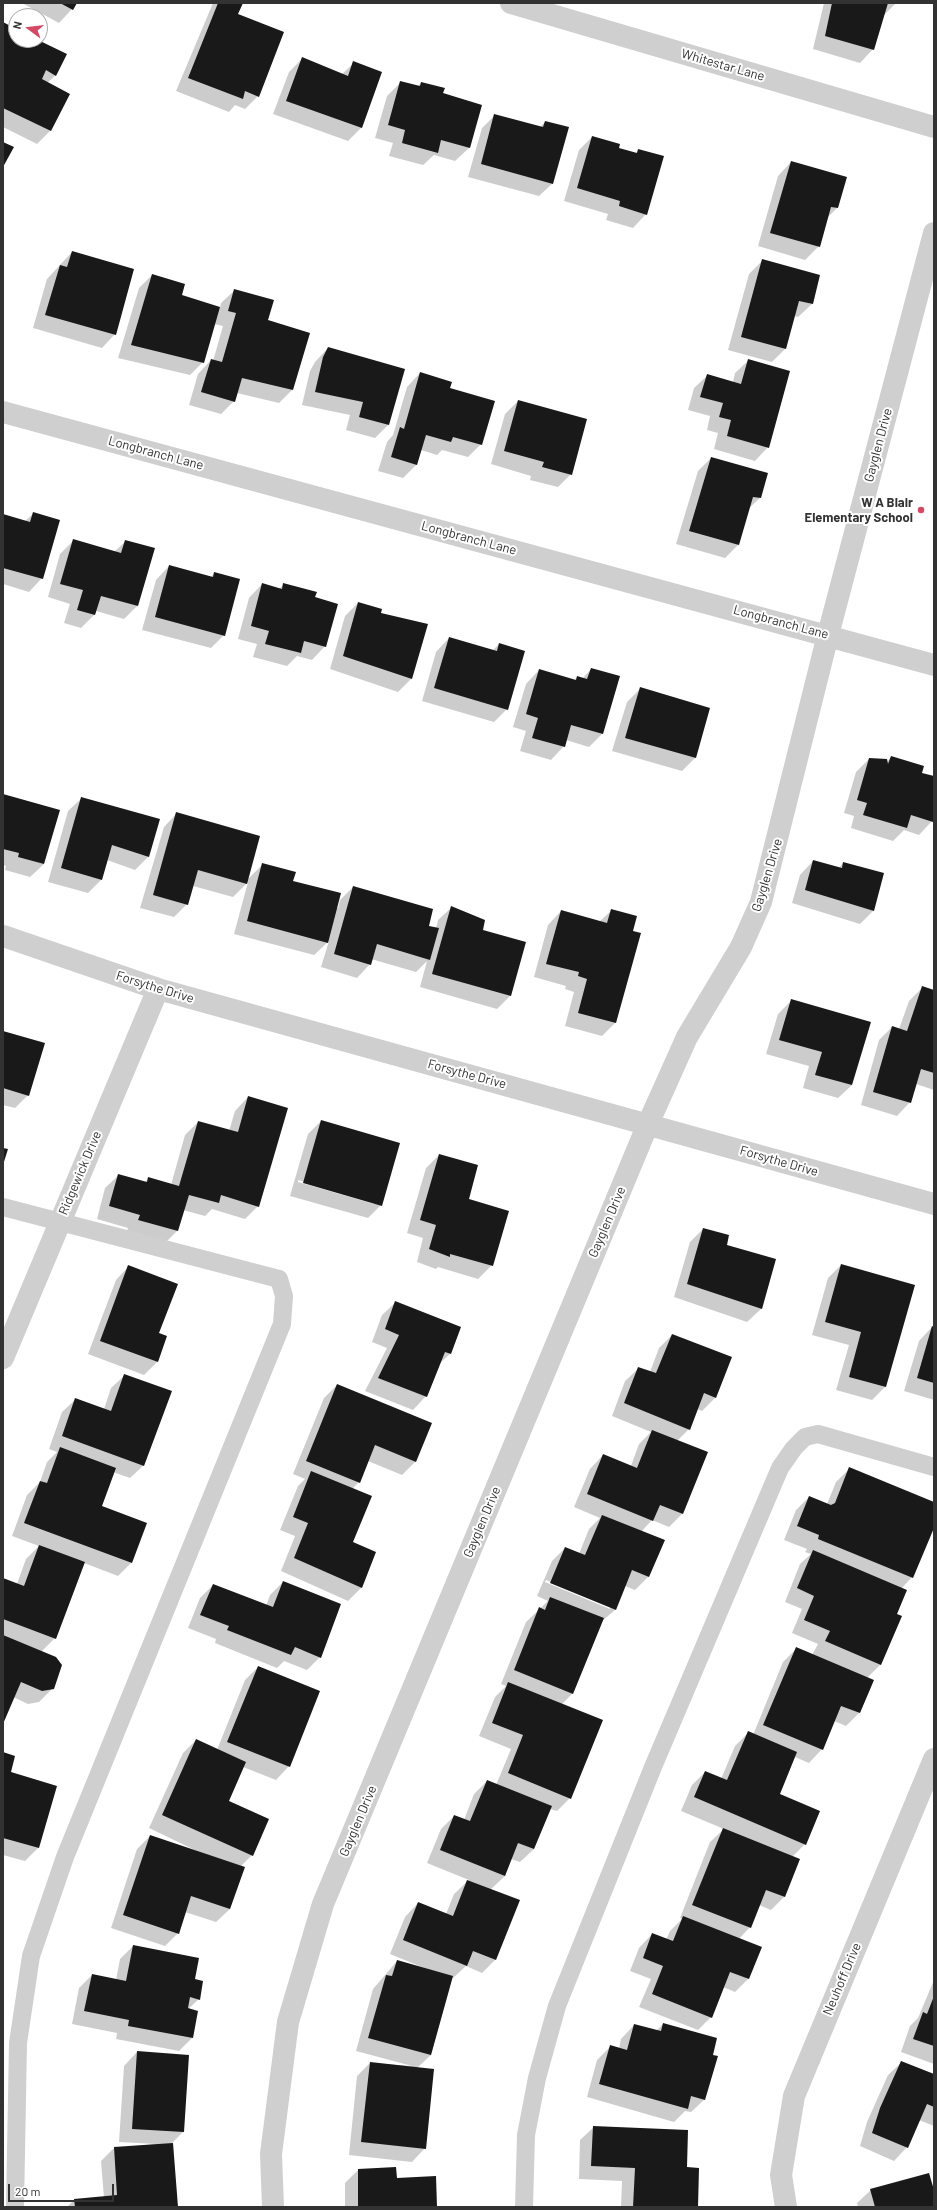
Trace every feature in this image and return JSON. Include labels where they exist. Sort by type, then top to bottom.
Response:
[{"type":"street","name":"Whitestar Lane","points":[[511,3],[934,127]]},
{"type":"street","name":"Gayglen Drive","points":[[274,2207],[271,2154],[288,2022],[324,1904],[648,1124],[687,1037],[741,947],[761,902],[828,635],[934,233]]},
{"type":"street","name":"Longbranch Lane","points":[[3,412],[934,665]]},
{"type":"street","name":"Forsythe Drive","points":[[3,936],[158,989],[934,1204]]},
{"type":"street","name":"Ridgewick Drive","points":[[3,1358],[158,989]]},
{"type":"street","name":"Neuhoff Drive","points":[[786,2207],[781,2175],[794,2096],[934,1759]]},
{"type":"lane","points":[[3,1207],[59,1223],[279,1279],[284,1296],[282,1324],[64,1857],[31,1956],[18,2043],[15,2207]]},
{"type":"lane","points":[[524,2207],[526,2135],[537,2078],[557,2006],[653,1768],[780,1468],[794,1448],[805,1437],[818,1434],[934,1467]]},
{"type":"building","points":[[60,3],[77,3],[73,10]]},
{"type":"building","points":[[218,3],[243,3],[238,14],[284,32],[259,97],[245,91],[243,99],[188,78]]},
{"type":"building","points":[[832,3],[888,3],[874,50],[825,36]]},
{"type":"building","points":[[3,22],[8,25],[8,48],[48,48],[48,45],[67,54],[56,76],[46,70],[42,79],[70,94],[51,131],[3,108]]},
{"type":"building","points":[[302,57],[348,76],[353,61],[382,72],[362,128],[286,101]]},
{"type":"building","points":[[400,81],[420,86],[421,82],[445,88],[443,93],[482,105],[470,148],[441,140],[438,153],[402,143],[405,130],[388,125]]},
{"type":"building","points":[[494,114],[543,127],[545,121],[569,127],[553,184],[481,164]]},
{"type":"building","points":[[592,136],[620,144],[619,148],[637,153],[638,149],[664,156],[647,215],[619,206],[620,201],[577,188]]},
{"type":"building","points":[[3,142],[14,147],[3,167]]},
{"type":"building","points":[[791,161],[847,177],[838,208],[831,207],[820,247],[770,233]]},
{"type":"building","points":[[72,251],[134,269],[116,335],[45,315],[60,265],[67,267]]},
{"type":"building","points":[[762,259],[820,275],[813,304],[799,301],[786,349],[741,337]]},
{"type":"building","points":[[152,274],[185,284],[182,295],[220,307],[204,363],[131,345]]},
{"type":"building","points":[[234,289],[274,300],[268,320],[310,333],[293,390],[242,378],[235,402],[201,392],[211,359],[222,362],[236,313],[228,311]]},
{"type":"building","points":[[328,347],[405,369],[389,425],[359,417],[363,402],[315,392],[323,357]]},
{"type":"building","points":[[748,359],[790,371],[769,448],[727,436],[731,420],[719,417],[723,403],[700,397],[707,374],[741,384]]},
{"type":"building","points":[[420,372],[452,382],[450,388],[495,401],[482,445],[453,437],[451,442],[426,435],[417,465],[391,457],[400,427],[404,429]]},
{"type":"building","points":[[518,400],[587,419],[572,475],[542,467],[544,462],[504,451]]},
{"type":"building","points":[[711,457],[768,473],[761,498],[753,497],[739,545],[689,531]]},
{"type":"building","points":[[33,512],[60,520],[43,579],[3,568],[3,514],[30,522]]},
{"type":"building","points":[[73,539],[121,553],[125,540],[155,548],[138,606],[101,596],[95,615],[77,610],[83,590],[60,584]]},
{"type":"building","points":[[169,565],[213,577],[214,572],[240,579],[225,636],[155,617]]},
{"type":"building","points":[[262,583],[282,589],[283,583],[317,592],[315,597],[338,604],[326,647],[304,641],[301,653],[265,644],[269,631],[251,626]]},
{"type":"building","points":[[358,602],[382,609],[381,613],[428,624],[412,679],[343,656]]},
{"type":"building","points":[[449,637],[497,651],[499,643],[525,651],[508,710],[434,688]]},
{"type":"building","points":[[591,668],[620,676],[603,734],[571,725],[565,747],[532,738],[538,718],[526,714],[539,669],[576,680],[577,676],[587,679]]},
{"type":"building","points":[[640,687],[710,708],[696,758],[625,738]]},
{"type":"building","points":[[891,756],[924,766],[922,773],[934,776],[933,822],[911,815],[907,828],[863,815],[867,803],[857,800],[869,758],[887,759],[888,764]]},
{"type":"building","points":[[3,794],[60,810],[44,864],[18,857],[19,853],[3,849]]},
{"type":"building","points":[[81,797],[160,819],[149,857],[112,845],[102,880],[61,868]]},
{"type":"building","points":[[176,812],[260,836],[247,884],[198,870],[188,905],[153,895]]},
{"type":"building","points":[[813,860],[842,868],[843,862],[884,873],[874,911],[805,890]]},
{"type":"building","points":[[262,863],[296,872],[293,881],[341,893],[328,943],[247,921]]},
{"type":"building","points":[[353,886],[433,909],[429,926],[439,928],[430,960],[377,944],[371,965],[334,954]]},
{"type":"building","points":[[451,906],[485,920],[483,930],[526,942],[511,996],[432,974]]},
{"type":"building","points":[[611,909],[637,916],[633,931],[641,933],[616,1023],[578,1013],[587,979],[578,976],[579,972],[546,964],[561,910],[607,923]]},
{"type":"building","points":[[922,986],[934,990],[934,1073],[921,1069],[911,1103],[873,1092],[892,1026],[907,1031]]},
{"type":"building","points":[[791,999],[871,1022],[852,1085],[815,1075],[822,1052],[779,1040]]},
{"type":"building","points":[[3,1031],[45,1043],[29,1096],[3,1088]]},
{"type":"building","points":[[248,1096],[288,1108],[259,1207],[221,1195],[219,1203],[189,1195],[178,1231],[138,1220],[140,1215],[109,1206],[118,1174],[147,1182],[148,1177],[179,1186],[198,1121],[238,1132]]},
{"type":"building","points":[[321,1120],[400,1143],[382,1206],[303,1183]]},
{"type":"building","points":[[3,1148],[8,1149],[3,1165]]},
{"type":"building","points":[[439,1154],[478,1165],[469,1199],[509,1211],[493,1266],[450,1254],[450,1257],[429,1249],[436,1225],[420,1220]]},
{"type":"building","points":[[703,1228],[729,1235],[727,1245],[776,1259],[762,1309],[687,1284]]},
{"type":"building","points":[[841,1264],[915,1285],[886,1387],[849,1377],[861,1332],[825,1322]]},
{"type":"building","points":[[128,1265],[178,1284],[159,1333],[167,1336],[158,1362],[100,1341]]},
{"type":"building","points":[[395,1301],[461,1327],[451,1354],[445,1352],[427,1397],[378,1378],[399,1335],[385,1329]]},
{"type":"building","points":[[932,1326],[934,1327],[934,1383],[917,1378]]},
{"type":"building","points":[[672,1334],[732,1357],[716,1398],[704,1393],[690,1430],[624,1403],[638,1367],[656,1373]]},
{"type":"building","points":[[124,1374],[172,1391],[144,1466],[62,1436],[75,1398],[111,1411]]},
{"type":"building","points":[[337,1384],[432,1423],[416,1462],[375,1445],[360,1483],[306,1461]]},
{"type":"building","points":[[652,1430],[708,1452],[683,1514],[660,1505],[653,1521],[587,1494],[603,1454],[637,1468]]},
{"type":"building","points":[[60,1447],[116,1468],[102,1506],[147,1523],[132,1563],[24,1523],[40,1481],[47,1483]]},
{"type":"building","points":[[849,1467],[934,1502],[934,1528],[913,1578],[818,1539],[819,1535],[797,1526],[809,1496],[831,1505],[835,1503]]},
{"type":"building","points":[[311,1471],[372,1496],[353,1542],[376,1552],[362,1588],[294,1558],[308,1523],[293,1517]]},
{"type":"building","points":[[602,1515],[665,1540],[649,1577],[632,1570],[616,1610],[550,1583],[565,1547],[585,1555]]},
{"type":"building","points":[[39,1545],[85,1562],[56,1639],[3,1619],[3,1578],[24,1586]]},
{"type":"building","points":[[813,1550],[907,1590],[897,1614],[902,1616],[881,1665],[825,1641],[830,1631],[804,1620],[814,1596],[797,1588]]},
{"type":"building","points":[[283,1581],[341,1604],[321,1658],[295,1647],[291,1655],[227,1630],[229,1626],[200,1615],[213,1584],[273,1607]]},
{"type":"building","points":[[550,1597],[604,1618],[573,1694],[514,1670],[539,1607],[545,1610]]},
{"type":"building","points":[[3,1635],[56,1657],[62,1665],[54,1689],[42,1691],[21,1682],[3,1724]]},
{"type":"building","points":[[796,1647],[874,1680],[860,1713],[841,1706],[823,1750],[763,1725]]},
{"type":"building","points":[[258,1666],[320,1691],[290,1767],[227,1742]]},
{"type":"building","points":[[508,1682],[603,1720],[571,1799],[508,1773],[523,1735],[492,1723]]},
{"type":"building","points":[[748,1731],[797,1752],[780,1794],[820,1811],[806,1845],[694,1797],[705,1771],[727,1780]]},
{"type":"building","points":[[196,1739],[246,1762],[229,1801],[269,1819],[253,1856],[162,1815]]},
{"type":"building","points":[[3,1752],[15,1756],[11,1772],[57,1786],[39,1848],[3,1838]]},
{"type":"building","points":[[487,1780],[552,1806],[534,1849],[518,1843],[505,1876],[440,1850],[454,1815],[470,1821]]},
{"type":"building","points":[[723,1828],[800,1859],[785,1897],[766,1890],[751,1928],[692,1905]]},
{"type":"building","points":[[150,1835],[245,1867],[230,1909],[191,1896],[179,1934],[123,1915]]},
{"type":"building","points":[[467,1880],[520,1900],[496,1960],[473,1951],[467,1966],[403,1940],[418,1902],[453,1916]]},
{"type":"building","points":[[683,1916],[762,1947],[749,1979],[730,1972],[712,2018],[652,1994],[663,1966],[643,1958],[652,1933],[673,1941]]},
{"type":"building","points":[[133,1945],[199,1958],[195,1979],[203,1981],[200,2000],[190,1997],[188,2008],[198,2011],[193,2038],[128,2026],[129,2020],[84,2011],[92,1974],[126,1981]]},
{"type":"building","points":[[397,1960],[453,1976],[431,2055],[368,2038],[386,1975],[392,1976]]},
{"type":"building","points":[[934,1996],[934,2046],[913,2039],[923,2012],[927,2014]]},
{"type":"building","points":[[663,2023],[717,2038],[713,2055],[718,2056],[705,2100],[691,2096],[688,2109],[599,2084],[610,2045],[627,2050],[634,2024],[661,2031]]},
{"type":"building","points":[[137,2051],[189,2055],[184,2132],[132,2129]]},
{"type":"building","points":[[901,2061],[934,2074],[934,2107],[927,2104],[908,2148],[872,2133],[880,2108]]},
{"type":"building","points":[[370,2062],[434,2069],[426,2149],[361,2142]]},
{"type":"building","points":[[593,2126],[688,2130],[687,2167],[699,2168],[698,2207],[633,2207],[635,2168],[591,2166]]},
{"type":"building","points":[[173,2143],[178,2207],[75,2207],[74,2199],[117,2195],[114,2147]]},
{"type":"building","points":[[396,2167],[397,2178],[436,2176],[437,2207],[358,2207],[358,2169]]},
{"type":"building","points":[[929,2173],[934,2190],[934,2207],[875,2207],[870,2189]]},
{"type":"place","name":"W A Blair Elementary School","points":[[921,510]]}]
